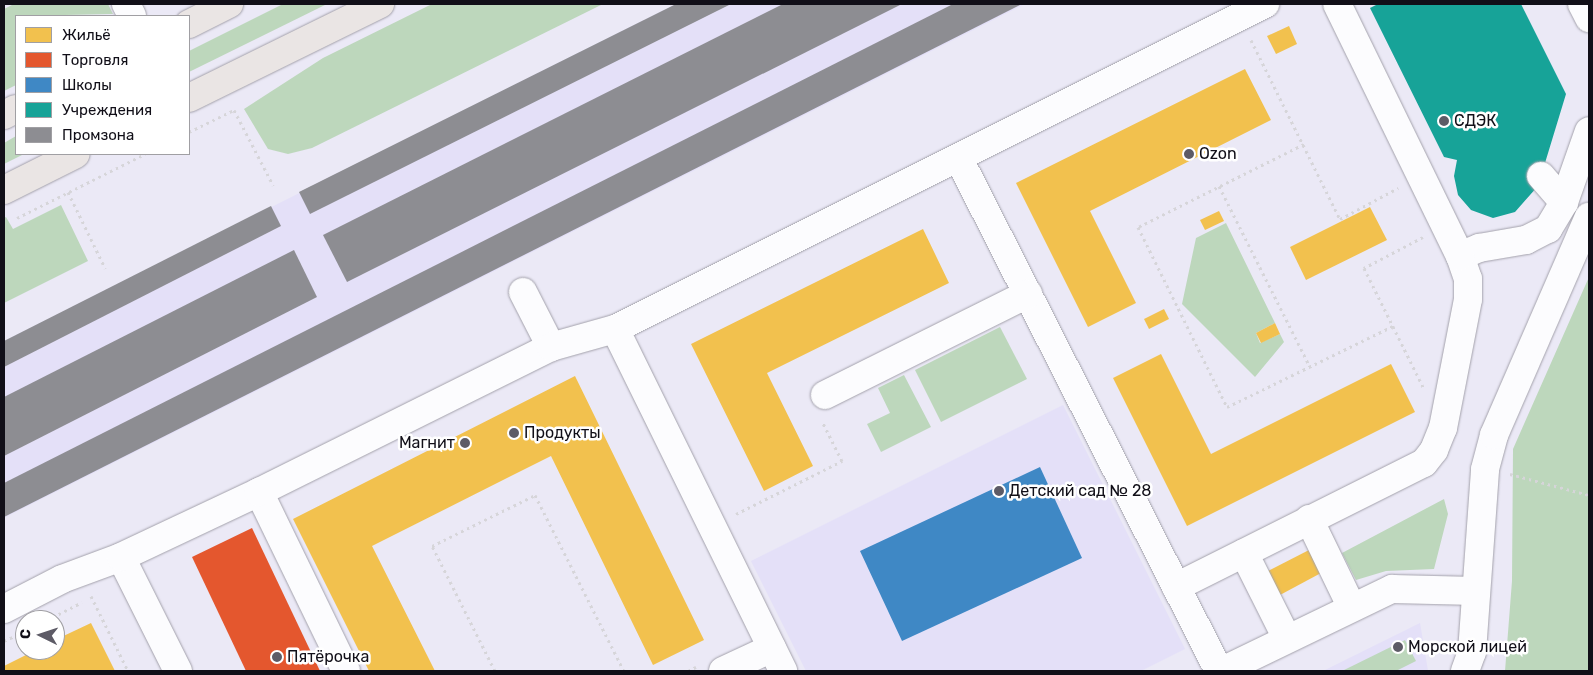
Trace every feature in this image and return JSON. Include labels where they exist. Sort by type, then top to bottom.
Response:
[{"type":"main road","points":[[190,24],[229,4]]},
{"type":"main road","points":[[190,98],[380,4]]},
{"type":"main road","points":[[4,190],[74,155]]},
{"type":"lane","points":[[4,608],[80,573],[121,557],[259,492],[551,347],[615,329],[959,159],[1265,4]]},
{"type":"lane","points":[[1176,587],[1424,463],[1434,450],[1443,428],[1468,299],[1468,279],[1460,256],[1337,4]]},
{"type":"lane","points":[[1582,4],[1589,18]]},
{"type":"lane","points":[[1460,256],[1479,248],[1526,240],[1548,229],[1564,202],[1589,131]]},
{"type":"lane","points":[[959,159],[1220,671],[1351,606],[1392,589],[1476,591]]},
{"type":"lane","points":[[1541,176],[1564,202]]},
{"type":"lane","points":[[1465,671],[1472,652],[1485,469],[1494,435],[1589,217]]},
{"type":"lane","points":[[523,292],[551,347]]},
{"type":"lane","points":[[825,395],[1028,294]]},
{"type":"lane","points":[[615,329],[778,660],[723,671]]},
{"type":"lane","points":[[259,492],[346,671]]},
{"type":"lane","points":[[1309,519],[1351,606]]},
{"type":"lane","points":[[1244,553],[1286,638]]},
{"type":"lane","points":[[121,557],[178,671]]},
{"type":"path","points":[[1240,17],[1340,219],[1421,176]]},
{"type":"path","points":[[190,132],[234,110],[273,185]]},
{"type":"path","points":[[1304,144],[1138,227],[1146,244],[1227,407],[1309,365],[1393,326]]},
{"type":"path","points":[[17,218],[144,155]]},
{"type":"path","points":[[1220,186],[1309,365]]},
{"type":"path","points":[[68,192],[105,268]]},
{"type":"path","points":[[1443,428],[1364,268],[1445,226]]},
{"type":"path","points":[[1543,480],[1589,495]]},
{"type":"path","points":[[494,671],[432,546],[535,495],[624,671]]},
{"type":"path","points":[[80,573],[128,671]]},
{"type":"path","points":[[65,611],[92,598]]},
{"type":"shaded area","points":[[676,4],[1025,4],[4,518],[4,341]]},
{"type":"shaded area","name":"Детский сад № 28","points":[[1063,405],[1185,649],[1141,671],[806,671],[751,561]]},
{"type":"shaded area","name":"Морской лицей","points":[[1420,623],[1428,671],[1323,671]]},
{"type":"green space","points":[[14,4],[108,4],[113,14],[15,15],[15,86],[4,91],[4,9]]},
{"type":"green space","points":[[283,4],[327,4],[190,72],[190,50]]},
{"type":"green space","points":[[432,4],[603,4],[312,148],[288,154],[268,149],[244,109],[323,58]]},
{"type":"green space","points":[[15,137],[15,155],[22,155],[4,164],[4,143]]},
{"type":"green space","points":[[61,205],[88,261],[4,303],[4,218],[6,217],[13,229]]},
{"type":"green space","points":[[1226,223],[1275,323],[1256,333],[1260,343],[1280,334],[1284,342],[1255,377],[1182,304],[1196,238]]},
{"type":"green space","points":[[1589,277],[1589,671],[1505,671],[1512,581],[1513,449]]},
{"type":"green space","points":[[1000,327],[1027,379],[941,422],[915,370]]},
{"type":"green space","points":[[904,375],[931,427],[881,452],[867,424],[890,413],[878,388]]},
{"type":"green space","points":[[1444,499],[1448,514],[1434,569],[1386,571],[1356,580],[1342,553]]},
{"type":"green space","points":[[1405,640],[1416,661],[1396,671],[1342,671]]},
{"type":"building: Жильё","points":[[1289,26],[1297,44],[1276,54],[1267,36]]},
{"type":"building: Жильё","points":[[1245,69],[1271,120],[1090,211],[1136,303],[1088,327],[1016,183]]},
{"type":"building: Жильё","points":[[1370,207],[1387,240],[1306,280],[1290,247]]},
{"type":"building: Жильё","points":[[1219,211],[1224,221],[1205,230],[1200,220]]},
{"type":"building: Жильё","points":[[923,229],[949,283],[767,373],[813,466],[764,491],[691,344]]},
{"type":"building: Жильё","points":[[1164,309],[1169,319],[1149,329],[1144,319]]},
{"type":"building: Жильё","points":[[1275,323],[1280,334],[1261,343],[1256,333]]},
{"type":"building: Жильё","points":[[1161,354],[1211,454],[1391,364],[1415,412],[1187,526],[1113,378]]},
{"type":"building: Жильё","points":[[575,376],[704,640],[653,665],[551,456],[372,546],[435,671],[369,671],[293,519]]},
{"type":"building: Жильё","points":[[1309,550],[1321,573],[1280,595],[1268,571]]},
{"type":"building: Жильё","points":[[91,623],[115,671],[4,671],[4,666],[16,660],[65,660],[65,635]]},
{"type":"building: Торговля","points":[[252,528],[320,671],[246,671],[192,557]]},
{"type":"building: Школы","points":[[1040,467],[1082,558],[902,641],[860,551]]},
{"type":"building: Учреждения","points":[[1378,4],[1521,4],[1566,94],[1538,186],[1515,212],[1493,218],[1471,210],[1458,195],[1454,176],[1457,160],[1444,157],[1370,8]]},
{"type":"building: Промзона","points":[[676,4],[731,4],[310,214],[299,192]]},
{"type":"building: Промзона","points":[[783,4],[902,4],[347,282],[323,235]]},
{"type":"building: Промзона","points":[[953,4],[1022,4],[4,517],[4,483]]},
{"type":"building: Промзона","points":[[271,206],[281,226],[4,367],[4,341]]},
{"type":"building: Промзона","points":[[294,250],[317,297],[4,456],[4,397]]},
{"type":"place","name":"СДЭК","points":[[1444,121]]},
{"type":"place","name":"Ozon","points":[[1189,154]]},
{"type":"place","name":"Продукты","points":[[514,433]]},
{"type":"place","name":"Магнит","points":[[465,443]]},
{"type":"place","name":"Детский сад № 28","points":[[999,491]]},
{"type":"place","name":"Морской лицей","points":[[1398,647]]},
{"type":"place","name":"Пятёрочка","points":[[277,657]]}]
